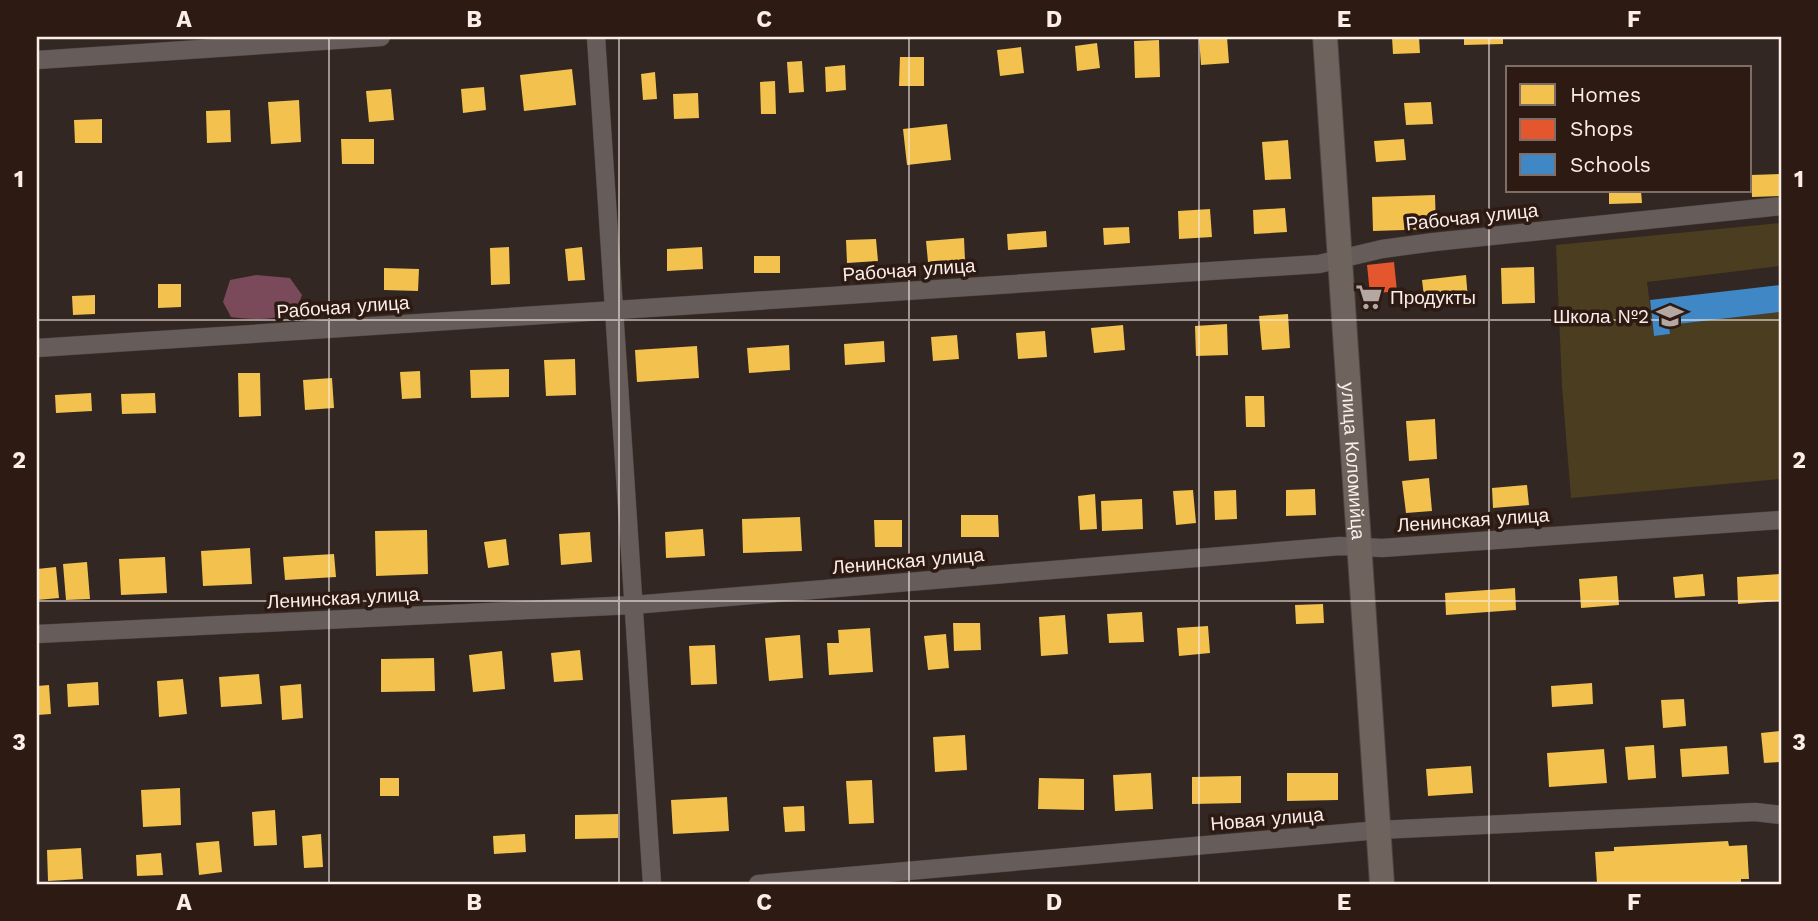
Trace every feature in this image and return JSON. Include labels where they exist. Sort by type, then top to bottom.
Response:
[{"type":"main road","name":"улица Коломийца","points":[[1325,37],[1382,884]]},
{"type":"street","points":[[37,60],[381,37]]},
{"type":"street","points":[[596,37],[652,884]]},
{"type":"street","name":"Рабочая улица","points":[[37,348],[1319,264],[1382,249],[1434,242],[1781,206]]},
{"type":"street","name":"Ленинская улица","points":[[37,634],[633,605],[1326,547],[1781,520]]},
{"type":"street","name":"Новая улица","points":[[758,884],[1379,830],[1755,812],[1781,816]]},
{"type":"shaded area","name":"Школа №2","points":[[1781,223],[1781,266],[1647,282],[1654,336],[1670,334],[1669,325],[1781,312],[1781,479],[1571,498],[1562,386],[1556,245]]},
{"type":"shaded area","points":[[256,275],[290,278],[302,295],[297,304],[290,311],[272,318],[231,317],[223,302],[230,280]]},
{"type":"building: Homes","points":[[1199,37],[1227,37],[1229,63],[1201,65]]},
{"type":"building: Homes","points":[[1392,37],[1419,37],[1420,53],[1393,54]]},
{"type":"building: Homes","points":[[1464,37],[1503,37],[1503,44],[1464,45]]},
{"type":"building: Homes","points":[[1159,40],[1160,77],[1135,78],[1134,41]]},
{"type":"building: Homes","points":[[1097,43],[1100,68],[1077,71],[1075,46]]},
{"type":"building: Homes","points":[[1021,47],[1024,73],[1000,76],[997,50]]},
{"type":"building: Homes","points":[[900,57],[924,57],[924,86],[899,86]]},
{"type":"building: Homes","points":[[802,61],[804,92],[789,93],[787,62]]},
{"type":"building: Homes","points":[[845,65],[846,90],[826,92],[825,67]]},
{"type":"building: Homes","points":[[572,69],[576,105],[524,111],[520,75]]},
{"type":"building: Homes","points":[[655,72],[657,99],[643,100],[641,74]]},
{"type":"building: Homes","points":[[775,81],[776,114],[761,114],[760,82]]},
{"type":"building: Homes","points":[[484,87],[486,110],[463,113],[461,89]]},
{"type":"building: Homes","points":[[391,89],[394,120],[369,122],[366,91]]},
{"type":"building: Homes","points":[[698,93],[699,118],[674,119],[673,94]]},
{"type":"building: Homes","points":[[299,100],[301,142],[271,144],[268,102]]},
{"type":"building: Homes","points":[[1431,102],[1433,124],[1406,125],[1404,103]]},
{"type":"building: Homes","points":[[230,110],[231,142],[207,143],[206,111]]},
{"type":"building: Homes","points":[[102,119],[102,143],[75,143],[74,120]]},
{"type":"building: Homes","points":[[947,124],[951,160],[907,165],[903,129]]},
{"type":"building: Homes","points":[[341,139],[374,139],[374,164],[342,164]]},
{"type":"building: Homes","points":[[1404,139],[1406,160],[1376,162],[1374,141]]},
{"type":"building: Homes","points":[[1288,140],[1291,179],[1265,180],[1262,142]]},
{"type":"building: Homes","points":[[1781,174],[1781,196],[1752,197],[1752,175]]},
{"type":"building: Homes","points":[[1609,192],[1641,192],[1642,203],[1609,204]]},
{"type":"building: Homes","points":[[1435,195],[1436,229],[1373,231],[1372,197]]},
{"type":"building: Homes","points":[[1285,208],[1287,232],[1254,234],[1253,210]]},
{"type":"building: Homes","points":[[1210,209],[1212,237],[1179,239],[1178,211]]},
{"type":"building: Homes","points":[[1129,227],[1130,243],[1104,245],[1103,228]]},
{"type":"building: Homes","points":[[1046,231],[1047,247],[1008,250],[1007,234]]},
{"type":"building: Homes","points":[[964,238],[965,260],[928,262],[926,241]]},
{"type":"building: Homes","points":[[876,239],[878,261],[847,263],[846,240]]},
{"type":"building: Homes","points":[[509,247],[510,284],[491,285],[490,248]]},
{"type":"building: Homes","points":[[582,247],[585,280],[568,281],[565,249]]},
{"type":"building: Homes","points":[[702,247],[703,269],[667,271],[667,249]]},
{"type":"building: Homes","points":[[754,256],[780,256],[780,273],[754,273]]},
{"type":"building: Homes","points":[[1534,267],[1535,303],[1502,304],[1501,268]]},
{"type":"building: Homes","points":[[384,268],[419,269],[418,291],[384,290]]},
{"type":"building: Homes","points":[[1466,275],[1468,300],[1425,305],[1422,280]]},
{"type":"building: Homes","points":[[158,284],[181,284],[181,307],[158,308]]},
{"type":"building: Homes","points":[[95,295],[95,314],[73,315],[72,296]]},
{"type":"building: Homes","points":[[1288,314],[1290,348],[1262,350],[1259,316]]},
{"type":"building: Homes","points":[[1227,324],[1228,355],[1196,356],[1195,326]]},
{"type":"building: Homes","points":[[1123,325],[1125,350],[1094,353],[1091,328]]},
{"type":"building: Homes","points":[[1045,331],[1047,357],[1018,359],[1016,333]]},
{"type":"building: Homes","points":[[957,335],[959,359],[933,361],[931,337]]},
{"type":"building: Homes","points":[[884,341],[885,362],[845,365],[844,344]]},
{"type":"building: Homes","points":[[789,345],[790,370],[749,373],[747,348]]},
{"type":"building: Homes","points":[[697,346],[699,378],[637,382],[635,350]]},
{"type":"building: Homes","points":[[575,359],[576,395],[546,396],[544,360]]},
{"type":"building: Homes","points":[[509,369],[509,397],[471,398],[470,370]]},
{"type":"building: Homes","points":[[420,371],[421,398],[402,399],[400,372]]},
{"type":"building: Homes","points":[[238,373],[260,373],[261,416],[239,417]]},
{"type":"building: Homes","points":[[332,378],[334,408],[305,410],[303,380]]},
{"type":"building: Homes","points":[[91,393],[92,411],[56,413],[55,395]]},
{"type":"building: Homes","points":[[155,393],[156,413],[122,414],[121,394]]},
{"type":"building: Homes","points":[[1245,396],[1264,396],[1265,427],[1246,427]]},
{"type":"building: Homes","points":[[1435,419],[1437,459],[1409,461],[1406,421]]},
{"type":"building: Homes","points":[[1429,478],[1432,511],[1406,513],[1402,481]]},
{"type":"building: Homes","points":[[1527,485],[1529,505],[1493,508],[1492,488]]},
{"type":"building: Homes","points":[[1315,489],[1316,515],[1286,516],[1286,490]]},
{"type":"building: Homes","points":[[1193,490],[1196,523],[1176,525],[1173,491]]},
{"type":"building: Homes","points":[[1236,490],[1237,519],[1215,520],[1214,491]]},
{"type":"building: Homes","points":[[1095,494],[1097,529],[1080,530],[1078,496]]},
{"type":"building: Homes","points":[[1142,499],[1143,529],[1102,531],[1101,501]]},
{"type":"building: Homes","points":[[961,515],[998,515],[999,537],[961,537]]},
{"type":"building: Homes","points":[[800,517],[802,551],[743,553],[742,519]]},
{"type":"building: Homes","points":[[874,520],[902,520],[902,547],[875,547]]},
{"type":"building: Homes","points":[[703,529],[705,556],[666,558],[665,532]]},
{"type":"building: Homes","points":[[427,530],[428,574],[376,576],[375,531]]},
{"type":"building: Homes","points":[[590,532],[592,562],[561,565],[559,534]]},
{"type":"building: Homes","points":[[506,539],[509,565],[488,568],[484,542]]},
{"type":"building: Homes","points":[[250,548],[252,584],[203,586],[201,551]]},
{"type":"building: Homes","points":[[334,554],[336,577],[285,580],[283,557]]},
{"type":"building: Homes","points":[[165,557],[167,593],[121,595],[119,559]]},
{"type":"building: Homes","points":[[87,562],[90,599],[66,600],[63,564]]},
{"type":"building: Homes","points":[[56,567],[59,598],[37,600],[37,569]]},
{"type":"building: Homes","points":[[1703,574],[1705,596],[1675,598],[1673,577]]},
{"type":"building: Homes","points":[[1781,574],[1781,601],[1738,604],[1737,577]]},
{"type":"building: Homes","points":[[1617,576],[1619,605],[1581,608],[1579,579]]},
{"type":"building: Homes","points":[[1515,588],[1516,610],[1446,615],[1445,593]]},
{"type":"building: Homes","points":[[1323,604],[1324,623],[1296,624],[1295,605]]},
{"type":"building: Homes","points":[[1142,612],[1144,642],[1109,643],[1107,614]]},
{"type":"building: Homes","points":[[1065,615],[1068,654],[1041,656],[1039,617]]},
{"type":"building: Homes","points":[[953,623],[980,623],[981,650],[954,651]]},
{"type":"building: Homes","points":[[1208,626],[1210,653],[1179,656],[1177,628]]},
{"type":"building: Homes","points":[[870,628],[873,672],[829,675],[827,643],[839,643],[838,630]]},
{"type":"building: Homes","points":[[946,634],[949,668],[928,670],[924,636]]},
{"type":"building: Homes","points":[[800,635],[803,678],[769,681],[765,638]]},
{"type":"building: Homes","points":[[715,645],[717,684],[691,685],[689,646]]},
{"type":"building: Homes","points":[[580,650],[583,680],[554,682],[551,653]]},
{"type":"building: Homes","points":[[502,651],[505,689],[473,692],[469,655]]},
{"type":"building: Homes","points":[[434,658],[435,691],[381,692],[381,659]]},
{"type":"building: Homes","points":[[259,674],[262,704],[221,707],[219,677]]},
{"type":"building: Homes","points":[[183,679],[187,714],[159,717],[157,681]]},
{"type":"building: Homes","points":[[98,682],[99,705],[68,707],[67,684]]},
{"type":"building: Homes","points":[[1592,683],[1593,704],[1552,707],[1551,686]]},
{"type":"building: Homes","points":[[301,684],[303,718],[282,720],[280,686]]},
{"type":"building: Homes","points":[[49,685],[51,714],[37,715],[37,686]]},
{"type":"building: Homes","points":[[1684,699],[1686,726],[1663,728],[1661,700]]},
{"type":"building: Homes","points":[[1781,731],[1781,762],[1764,763],[1761,733]]},
{"type":"building: Homes","points":[[965,735],[967,770],[935,772],[933,737]]},
{"type":"building: Homes","points":[[1654,745],[1656,778],[1628,780],[1625,747]]},
{"type":"building: Homes","points":[[1727,746],[1729,774],[1682,777],[1680,749]]},
{"type":"building: Homes","points":[[1604,749],[1607,783],[1549,787],[1547,753]]},
{"type":"building: Homes","points":[[1471,766],[1473,793],[1428,796],[1426,769]]},
{"type":"building: Homes","points":[[1151,773],[1153,809],[1115,811],[1113,775]]},
{"type":"building: Homes","points":[[1287,773],[1338,773],[1338,800],[1287,801]]},
{"type":"building: Homes","points":[[1241,776],[1241,803],[1192,804],[1192,777]]},
{"type":"building: Homes","points":[[380,778],[399,778],[399,796],[380,796]]},
{"type":"building: Homes","points":[[1039,778],[1084,779],[1084,810],[1038,809]]},
{"type":"building: Homes","points":[[872,780],[874,823],[849,824],[846,781]]},
{"type":"building: Homes","points":[[180,788],[181,825],[143,827],[141,790]]},
{"type":"building: Homes","points":[[727,797],[729,831],[673,834],[671,800]]},
{"type":"building: Homes","points":[[804,806],[805,831],[785,832],[783,807]]},
{"type":"building: Homes","points":[[275,810],[277,845],[254,846],[252,812]]},
{"type":"building: Homes","points":[[618,814],[618,838],[575,839],[575,815]]},
{"type":"building: Homes","points":[[321,834],[323,867],[304,868],[302,836]]},
{"type":"building: Homes","points":[[525,834],[526,852],[494,854],[493,836]]},
{"type":"building: Homes","points":[[219,841],[222,872],[199,875],[196,843]]},
{"type":"building: Homes","points":[[1728,841],[1729,846],[1747,845],[1749,879],[1741,879],[1741,884],[1597,884],[1595,852],[1614,851],[1614,847]]},
{"type":"building: Homes","points":[[81,848],[83,879],[48,881],[47,850]]},
{"type":"building: Homes","points":[[161,853],[163,875],[137,876],[136,855]]},
{"type":"building: Shops","points":[[1394,262],[1397,291],[1370,294],[1367,265]]},
{"type":"building: Schools","points":[[1781,285],[1781,312],[1669,325],[1670,334],[1654,336],[1650,300]]},
{"type":"place","name":"Продукты","points":[[1369,297]]},
{"type":"place","name":"Школа №2","points":[[1670,316]]}]
